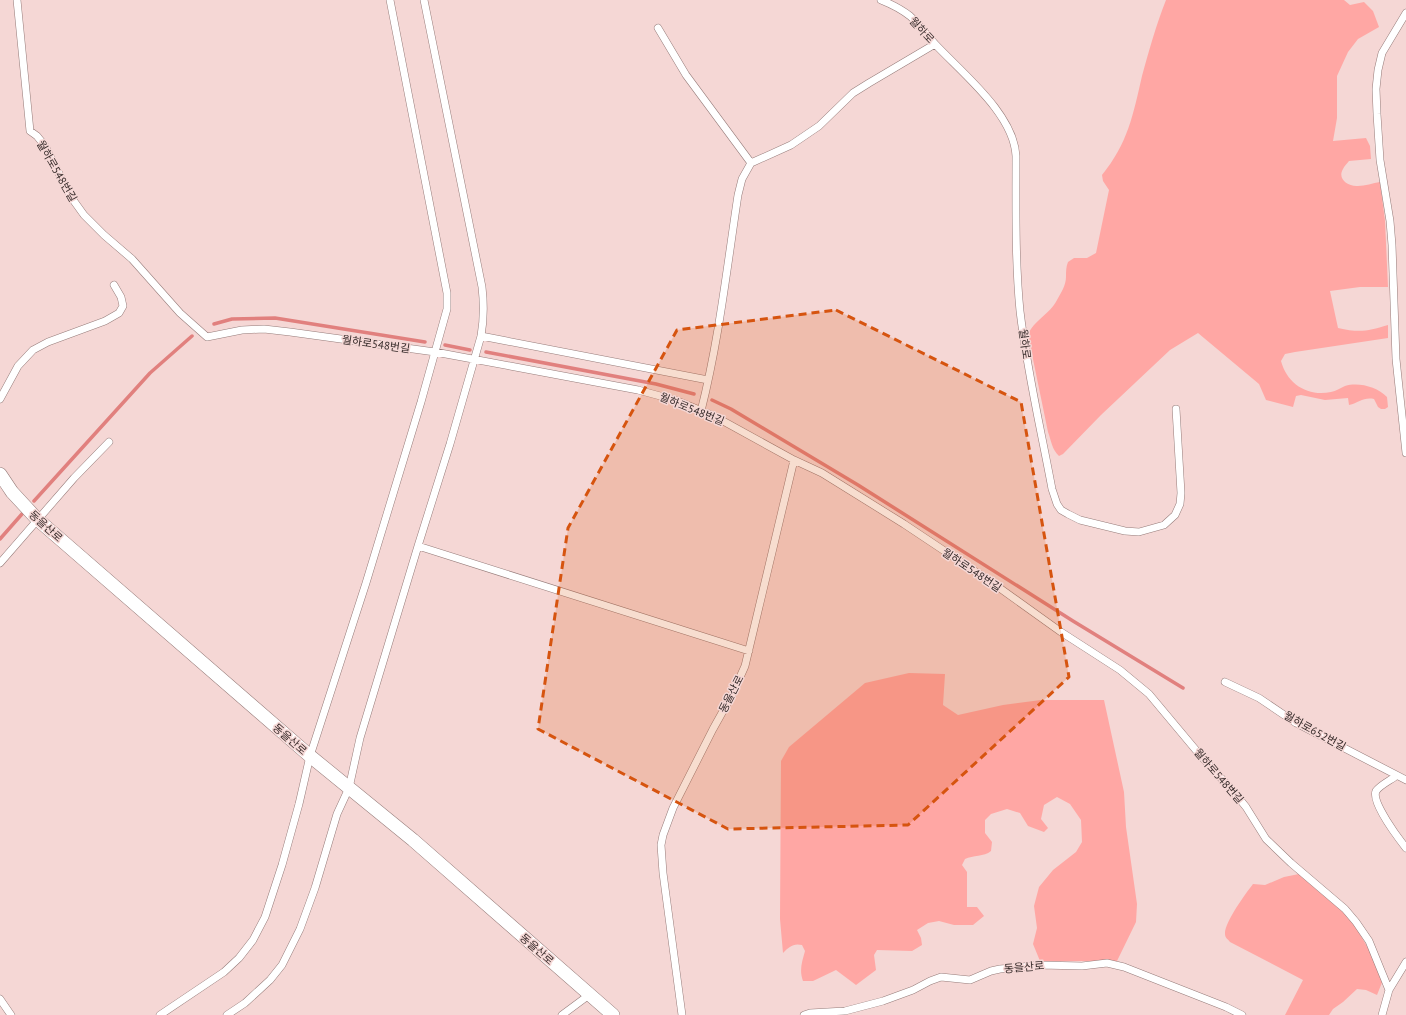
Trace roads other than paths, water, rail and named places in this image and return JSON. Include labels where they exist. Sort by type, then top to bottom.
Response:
[{"type":"street","name":"동을산로","points":[[0,474],[12,492],[37,519],[310,756],[413,840],[613,1015]]},
{"type":"lane","name":"월하로548번길","points":[[17,0],[30,131],[37,136],[45,146],[52,158],[62,182],[84,215],[104,235],[132,259],[180,313],[207,337],[242,330],[264,329],[435,352],[638,390],[675,400],[714,416],[794,460],[822,473],[904,524],[1136,682],[1149,694],[1200,756],[1233,791],[1246,807],[1266,839],[1291,863],[1345,909],[1356,922],[1369,941],[1388,990]]},
{"type":"lane","points":[[160,1015],[224,972],[239,958],[253,940],[265,917],[282,865],[299,804],[310,756],[366,583],[421,402],[447,309],[447,293],[390,0]]},
{"type":"lane","points":[[227,1015],[245,1003],[270,980],[282,965],[300,929],[315,888],[337,814],[349,788],[360,738],[450,444],[481,336],[484,318],[482,287],[424,0]]},
{"type":"lane","name":"월하로","points":[[880,0],[895,6],[911,17],[990,101],[1014,141],[1016,152],[1017,262],[1020,311],[1029,371],[1052,490],[1057,504],[1062,510],[1080,520],[1139,532],[1164,525],[1175,515],[1180,504],[1181,493],[1176,409]]},
{"type":"lane","points":[[1406,13],[1382,54],[1378,70],[1376,89],[1380,160],[1390,221],[1392,245],[1396,359],[1406,452]]},
{"type":"lane","points":[[658,28],[686,75],[751,163]]},
{"type":"lane","points":[[701,411],[723,303],[738,195],[742,179],[751,163],[791,145],[819,126],[853,93],[935,44]]},
{"type":"lane","points":[[0,399],[18,366],[32,350],[48,342],[105,321],[120,313],[122,306],[121,298],[114,285]]},
{"type":"lane","points":[[481,336],[708,380]]},
{"type":"lane","points":[[0,563],[37,519],[109,442]]},
{"type":"lane","name":"동을산로","points":[[682,1015],[663,874],[663,835],[673,808],[732,695],[745,666],[794,460]]},
{"type":"lane","points":[[418,546],[749,651]]},
{"type":"lane","name":"월하로652번길","points":[[1225,682],[1259,698],[1296,722],[1406,780]]},
{"type":"lane","points":[[1396,776],[1380,787],[1376,792],[1375,798],[1385,817],[1406,848]]},
{"type":"lane","points":[[1382,1015],[1388,990],[1406,962]]},
{"type":"lane","name":"동을산로","points":[[804,1015],[810,1012],[846,1011],[883,1001],[913,990],[941,977],[970,980],[991,971],[1020,966],[1082,966],[1107,963],[1124,967],[1226,1007],[1242,1015]]},
{"type":"lane","points":[[562,1015],[590,995]]},
{"type":"lane","points":[[0,999],[11,1015]]},
{"type":"waterway","points":[[214,324],[232,319],[275,318],[425,342]]},
{"type":"waterway","points":[[34,501],[150,373],[192,336]]},
{"type":"waterway","points":[[445,345],[470,350]]},
{"type":"waterway","points":[[486,352],[656,384],[694,394]]},
{"type":"waterway","points":[[712,400],[731,409],[858,485],[1073,621],[1183,688]]},
{"type":"waterway","points":[[0,539],[22,514]]}]
